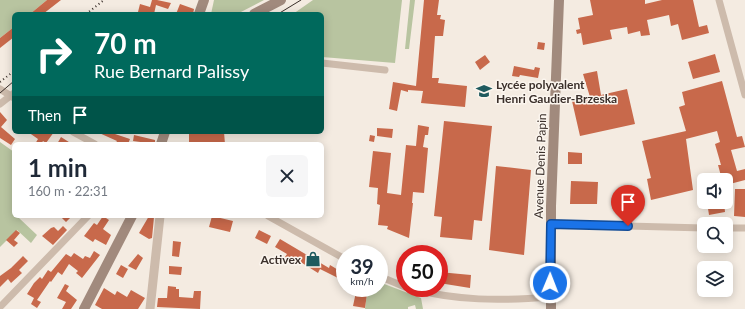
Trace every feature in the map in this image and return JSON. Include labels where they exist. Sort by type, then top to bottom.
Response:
[{"type":"main road","points":[[200,12],[204,0]]},
{"type":"main road","points":[[204,12],[207,0]]},
{"type":"main road","points":[[251,12],[274,0]]},
{"type":"main road","points":[[258,12],[281,0]]},
{"type":"main road","name":"Avenue Denis Papin","points":[[551,309],[551,224],[559,0]]},
{"type":"main road","points":[[124,236],[131,218]]},
{"type":"main road","points":[[84,309],[124,236],[136,218]]},
{"type":"street","points":[[719,0],[745,95]]},
{"type":"street","points":[[324,63],[385,70]]},
{"type":"street","points":[[0,89],[12,95]]},
{"type":"street","points":[[0,104],[12,96]]},
{"type":"street","points":[[77,134],[91,142]]},
{"type":"street","points":[[0,307],[86,218]]},
{"type":"street","points":[[150,309],[160,218]]},
{"type":"street","points":[[272,218],[336,254]]},
{"type":"street","points":[[551,224],[697,228]]},
{"type":"street","points":[[733,228],[745,228]]},
{"type":"street","points":[[448,297],[469,300],[503,300],[550,297]]},
{"type":"green space","points":[[0,0],[47,0],[32,12],[12,12],[12,29],[0,38]]},
{"type":"green space","points":[[214,0],[264,0],[241,12],[211,12]]},
{"type":"green space","points":[[313,0],[402,0],[395,63],[324,57],[324,12],[296,12]]},
{"type":"green space","points":[[410,0],[415,0],[409,49],[405,49]]},
{"type":"green space","points":[[0,142],[12,151],[12,218],[19,218],[37,235],[31,243],[17,230],[0,247]]},
{"type":"green space","points":[[388,285],[396,288],[396,297],[421,298],[423,309],[416,309],[415,305],[408,307],[408,309],[365,309],[366,297],[388,297]]},
{"type":"building","points":[[47,0],[61,0],[46,12],[32,12]]},
{"type":"building","points":[[152,0],[171,3],[168,9],[156,5],[154,12],[138,12],[140,4],[150,7]]},
{"type":"building","points":[[424,0],[439,0],[437,15],[441,15],[440,19],[445,20],[443,36],[435,36],[432,78],[439,78],[438,83],[467,86],[465,107],[421,103],[423,91],[408,90],[408,92],[401,90],[397,111],[389,109],[393,82],[416,86]]},
{"type":"building","points":[[590,0],[645,0],[645,4],[662,0],[693,0],[699,27],[707,25],[709,33],[682,40],[678,24],[671,26],[669,15],[647,20],[650,35],[641,36],[640,31],[628,34],[627,27],[610,30],[612,39],[583,45],[581,33],[577,34],[576,30],[580,29],[578,18],[593,15]]},
{"type":"building","points":[[180,4],[194,9],[193,12],[177,12]]},
{"type":"building","points":[[12,29],[12,39],[0,48],[0,38]]},
{"type":"building","points":[[538,42],[545,43],[544,50],[537,49]]},
{"type":"building","points":[[715,54],[720,72],[693,79],[688,62]]},
{"type":"building","points":[[485,55],[490,62],[480,70],[475,62]]},
{"type":"building","points":[[514,66],[534,70],[535,67],[540,68],[538,78],[520,75],[519,77],[512,76]]},
{"type":"building","points":[[597,71],[601,95],[627,89],[635,124],[580,136],[572,101],[590,97],[583,74]]},
{"type":"building","points":[[722,81],[737,137],[742,136],[745,147],[731,150],[737,171],[745,169],[745,180],[733,183],[733,173],[720,173],[718,165],[721,165],[715,144],[720,142],[717,131],[686,139],[693,190],[651,200],[647,179],[651,178],[642,141],[686,131],[679,107],[685,105],[682,92]]},
{"type":"building","points":[[0,112],[7,120],[1,127],[15,139],[11,145],[0,138]]},
{"type":"building","points":[[444,121],[492,126],[482,221],[474,220],[472,240],[440,237],[442,217],[434,216]]},
{"type":"building","points":[[418,125],[429,127],[428,135],[425,135],[423,147],[428,148],[424,193],[413,192],[409,238],[387,229],[388,226],[378,225],[380,205],[377,204],[378,188],[369,187],[373,151],[391,153],[387,193],[401,195],[406,145],[416,146]]},
{"type":"building","points":[[377,128],[393,129],[392,138],[377,136]]},
{"type":"building","points":[[31,134],[53,134],[47,142],[36,142],[38,139]]},
{"type":"building","points":[[101,134],[115,134],[130,139],[129,142],[116,142],[117,141]]},
{"type":"building","points":[[189,134],[224,134],[225,142],[189,142]]},
{"type":"building","points":[[134,135],[155,140],[155,142],[140,142],[133,141]]},
{"type":"building","points":[[370,135],[375,136],[374,142],[369,141]]},
{"type":"building","points":[[61,137],[69,142],[58,142]]},
{"type":"building","points":[[568,152],[582,153],[582,164],[568,164]]},
{"type":"building","points":[[496,166],[531,170],[524,255],[489,250]]},
{"type":"building","points":[[571,181],[598,182],[597,204],[570,204]]},
{"type":"building","points":[[735,189],[745,189],[745,217],[734,216]]},
{"type":"building","points":[[708,209],[725,209],[725,212],[709,215]]},
{"type":"building","points":[[62,218],[70,218],[66,222]]},
{"type":"building","points":[[102,218],[109,220],[103,229],[111,235],[106,245],[95,239],[93,242],[84,236],[94,223],[97,225]]},
{"type":"building","points":[[148,218],[154,218],[152,238],[149,239],[139,233]]},
{"type":"building","points":[[211,218],[220,218],[233,221],[230,232],[209,227]]},
{"type":"building","points":[[63,226],[67,230],[53,245],[42,236],[51,228],[54,227],[58,231]]},
{"type":"building","points":[[16,230],[20,233],[14,240],[18,243],[14,247],[6,240]]},
{"type":"building","points":[[259,230],[271,236],[267,244],[255,238]]},
{"type":"building","points":[[280,239],[329,268],[330,265],[336,269],[336,277],[320,269],[318,273],[291,256],[289,259],[285,257],[287,254],[275,247]]},
{"type":"building","points":[[173,241],[181,242],[179,257],[172,256]]},
{"type":"building","points":[[94,251],[100,255],[82,278],[76,273],[78,271],[69,264],[62,275],[58,272],[51,282],[50,281],[37,300],[41,302],[37,308],[31,304],[34,298],[27,294],[34,283],[40,277],[42,279],[48,270],[51,272],[66,254],[71,257],[74,253],[83,259],[85,256],[90,258]]},
{"type":"building","points":[[138,254],[143,258],[136,270],[128,266]]},
{"type":"building","points":[[23,256],[28,261],[19,270],[22,273],[11,283],[8,279],[0,287],[0,276]]},
{"type":"building","points":[[121,265],[128,269],[123,278],[116,274]]},
{"type":"building","points":[[169,266],[182,267],[181,275],[169,274]]},
{"type":"building","points":[[448,273],[471,275],[470,288],[448,284]]},
{"type":"building","points":[[65,284],[69,286],[66,291],[77,300],[71,309],[62,309],[66,302],[57,298]]},
{"type":"building","points":[[168,286],[179,289],[179,297],[193,298],[194,291],[201,291],[200,309],[157,307],[158,298],[167,298]]},
{"type":"building","points":[[104,288],[115,295],[117,291],[127,297],[131,290],[145,298],[138,309],[102,309],[95,305]]},
{"type":"building","points":[[355,297],[367,297],[365,308],[353,306]]},
{"type":"tram line","points":[[281,12],[301,0]]},
{"type":"tram line","points":[[0,93],[12,83]]},
{"type":"railway","points":[[89,12],[104,0]]},
{"type":"railway","points":[[0,82],[12,73]]},
{"type":"place","name":"Lycée polyvalent Henri Gaudier-Brzeska","points":[[484,91]]},
{"type":"place","name":"Activex","points":[[313,259]]},
{"type":"route","points":[[550,283],[551,224],[628,226]]}]
